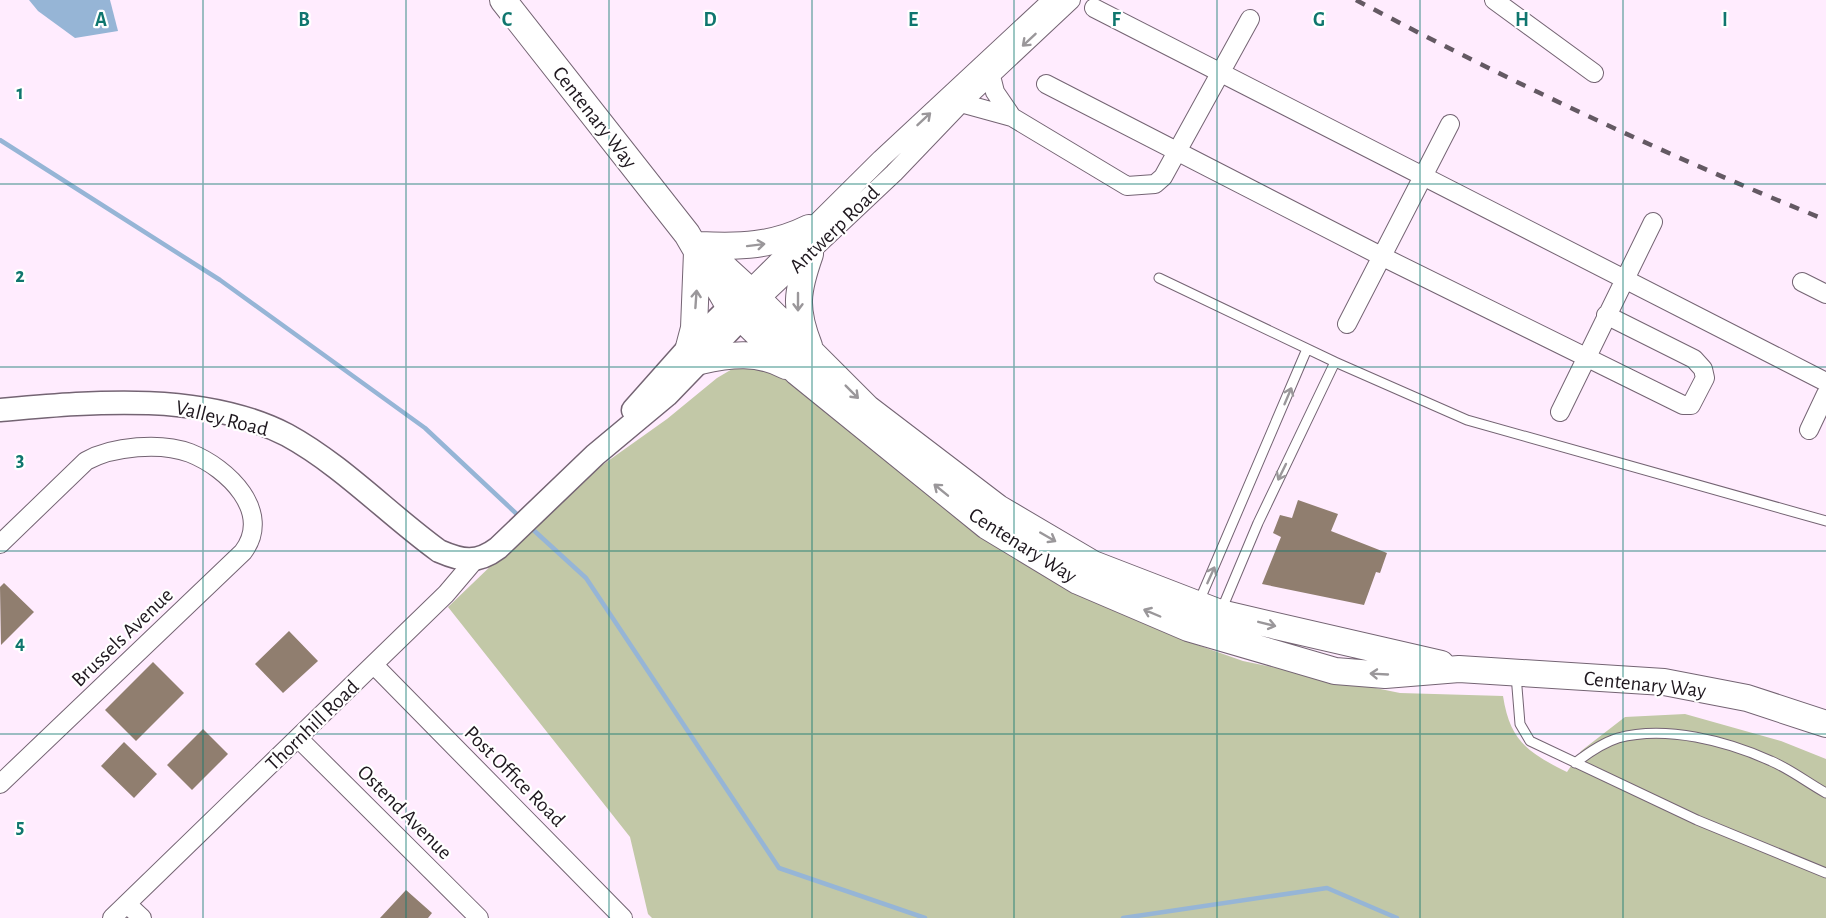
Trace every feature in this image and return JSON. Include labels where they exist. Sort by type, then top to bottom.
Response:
[{"type":"main road","name":"Centenary Way","points":[[503,0],[695,244],[736,312],[796,372],[987,526],[1078,581],[1204,620],[1335,671],[1385,675],[1459,669],[1664,682],[1748,698],[1826,724]]},
{"type":"main road","points":[[796,372],[762,356],[694,354],[695,244],[755,246],[788,239],[809,228]]},
{"type":"main road","name":"Centenary Way","points":[[695,244],[754,295],[867,408],[998,508],[1093,564],[1204,620]]},
{"type":"main road","points":[[810,254],[801,279],[797,302],[798,315],[810,351]]},
{"type":"street","name":"Antwerp Road","points":[[754,295],[809,228],[1052,0]]},
{"type":"street","name":"Antwerp Road","points":[[511,534],[595,455],[667,395],[694,354],[736,312],[754,295],[810,254],[961,103],[1071,0]]},
{"type":"street","points":[[1494,0],[1594,74]]},
{"type":"street","points":[[1094,8],[1826,382]]},
{"type":"street","points":[[961,103],[1012,117],[1127,186],[1155,184],[1163,177],[1250,19]]},
{"type":"street","points":[[991,76],[995,92],[1012,117]]},
{"type":"street","points":[[1046,84],[1585,359],[1691,405],[1705,378],[1703,369],[1694,360],[1606,315]]},
{"type":"street","points":[[1347,324],[1450,124]]},
{"type":"street","points":[[1560,412],[1653,222]]},
{"type":"street","points":[[1802,282],[1826,294]]},
{"type":"street","points":[[1809,430],[1826,394]]},
{"type":"street","name":"Valley Road","points":[[0,410],[82,402],[150,402],[198,408],[253,422],[286,435],[323,459],[439,551],[456,559],[474,561]]},
{"type":"street","name":"Brussels Avenue","points":[[0,544],[86,461],[101,453],[119,448],[155,448],[189,453],[208,463],[247,498],[254,525],[251,541],[243,552],[0,784]]},
{"type":"street","name":"Thornhill Road","points":[[112,918],[446,594],[474,561],[486,558],[511,534]]},
{"type":"street","name":"Post Office Road","points":[[374,665],[623,918]]},
{"type":"street","name":"Ostend Avenue","points":[[298,738],[479,918]]},
{"type":"street","points":[[127,904],[142,918]]},
{"type":"lane","points":[[1159,278],[1335,362],[1467,420],[1826,521]]},
{"type":"lane","points":[[1204,620],[1307,349]]},
{"type":"lane","points":[[1204,620],[1258,523],[1335,362]]},
{"type":"lane","points":[[1515,673],[1520,724],[1530,741],[1708,825],[1826,873]]},
{"type":"lane","points":[[1575,763],[1618,739],[1639,735],[1667,734],[1715,742],[1771,761],[1826,793]]},
{"type":"green space","points":[[739,365],[777,373],[891,462],[1097,603],[1175,637],[1243,661],[1400,693],[1503,696],[1511,725],[1523,744],[1542,759],[1567,772],[1581,751],[1625,717],[1685,714],[1781,741],[1826,759],[1826,918],[652,918],[648,914],[630,837],[448,607],[577,483],[667,419],[717,378]]},
{"type":"water","points":[[29,0],[110,0],[118,31],[75,38],[38,11]]},
{"type":"building","points":[[1298,500],[1338,514],[1331,531],[1387,553],[1380,573],[1376,572],[1364,605],[1262,584],[1281,537],[1273,533],[1280,515],[1292,518]]},
{"type":"building","points":[[4,583],[34,612],[1,645],[0,587]]},
{"type":"building","points":[[289,631],[318,661],[283,693],[255,664]]},
{"type":"building","points":[[153,662],[184,693],[136,741],[105,710]]},
{"type":"building","points":[[203,729],[228,754],[192,790],[167,765]]},
{"type":"building","points":[[124,742],[157,774],[134,798],[101,766]]},
{"type":"building","points":[[406,890],[432,913],[428,918],[380,918]]},
{"type":"waterway","points":[[0,140],[220,280],[425,428],[521,518]]},
{"type":"waterway","points":[[529,526],[586,578],[779,868],[925,918]]},
{"type":"waterway","points":[[1123,918],[1327,888],[1397,918]]},
{"type":"railway","points":[[1356,0],[1588,116],[1706,170],[1826,220]]}]
